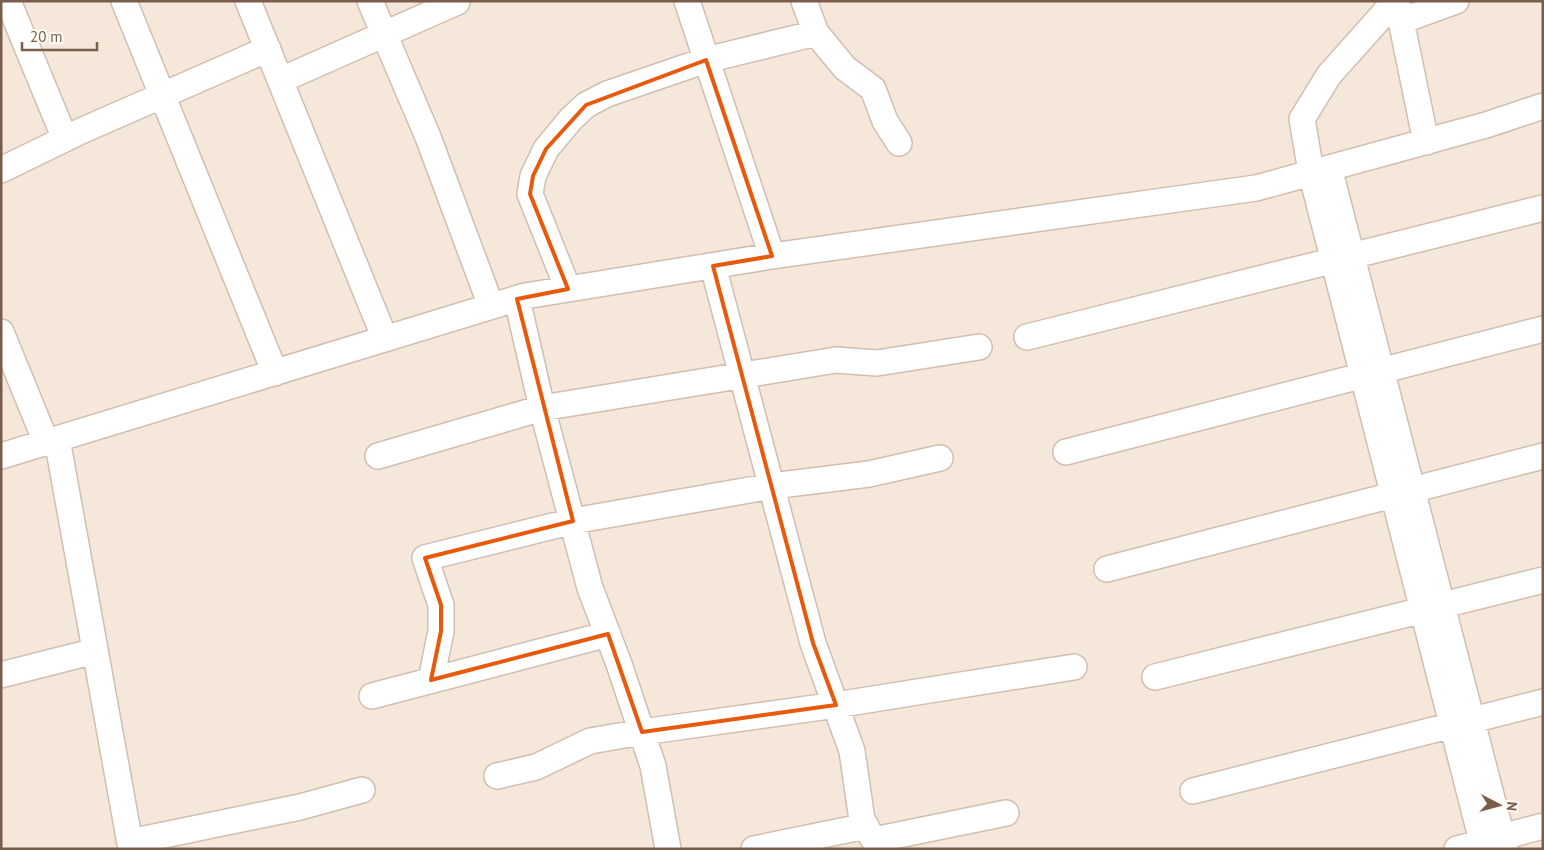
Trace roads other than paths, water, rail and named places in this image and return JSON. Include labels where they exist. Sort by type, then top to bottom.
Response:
[{"type":"street","points":[[8,1],[65,139]]},
{"type":"street","points":[[124,1],[275,373]]},
{"type":"street","points":[[248,1],[385,339]]},
{"type":"street","points":[[370,1],[428,136],[491,306]]},
{"type":"street","points":[[687,1],[772,256]]},
{"type":"street","points":[[804,1],[816,33],[845,68],[873,89],[885,120],[899,143]]},
{"type":"street","points":[[1456,1],[1397,8],[1329,75],[1302,119],[1320,170],[1493,844]]},
{"type":"street","points":[[281,80],[457,2]]},
{"type":"street","points":[[1397,8],[1426,142]]},
{"type":"street","points":[[568,289],[530,194],[533,176],[546,149],[571,119],[586,104],[607,94],[706,60],[816,33]]},
{"type":"street","points":[[1,170],[65,139],[268,48]]},
{"type":"street","points":[[1,456],[525,296],[772,256],[1256,188],[1486,125],[1543,106]]},
{"type":"street","points":[[1027,338],[1543,208]]},
{"type":"street","points":[[714,266],[814,643],[852,751],[862,820],[873,838]]},
{"type":"street","points":[[517,299],[542,408],[590,588],[608,634],[653,766],[668,849]]},
{"type":"street","points":[[1066,452],[1543,329]]},
{"type":"street","points":[[1,332],[51,441],[95,651],[131,845],[300,807],[362,790]]},
{"type":"street","points":[[378,456],[542,408],[836,360],[877,363],[979,347]]},
{"type":"street","points":[[1107,569],[1543,456]]},
{"type":"street","points":[[430,680],[441,631],[441,605],[425,558],[573,521],[772,486],[870,474],[940,458]]},
{"type":"street","points":[[1155,677],[1543,580]]},
{"type":"street","points":[[372,696],[608,634]]},
{"type":"street","points":[[1,675],[95,651]]},
{"type":"street","points":[[497,776],[536,767],[590,741],[836,705],[1074,667]]},
{"type":"street","points":[[1193,791],[1543,702]]},
{"type":"street","points":[[754,849],[873,838],[1006,813]]},
{"type":"street","points":[[1457,849],[1493,844],[1543,826]]}]
